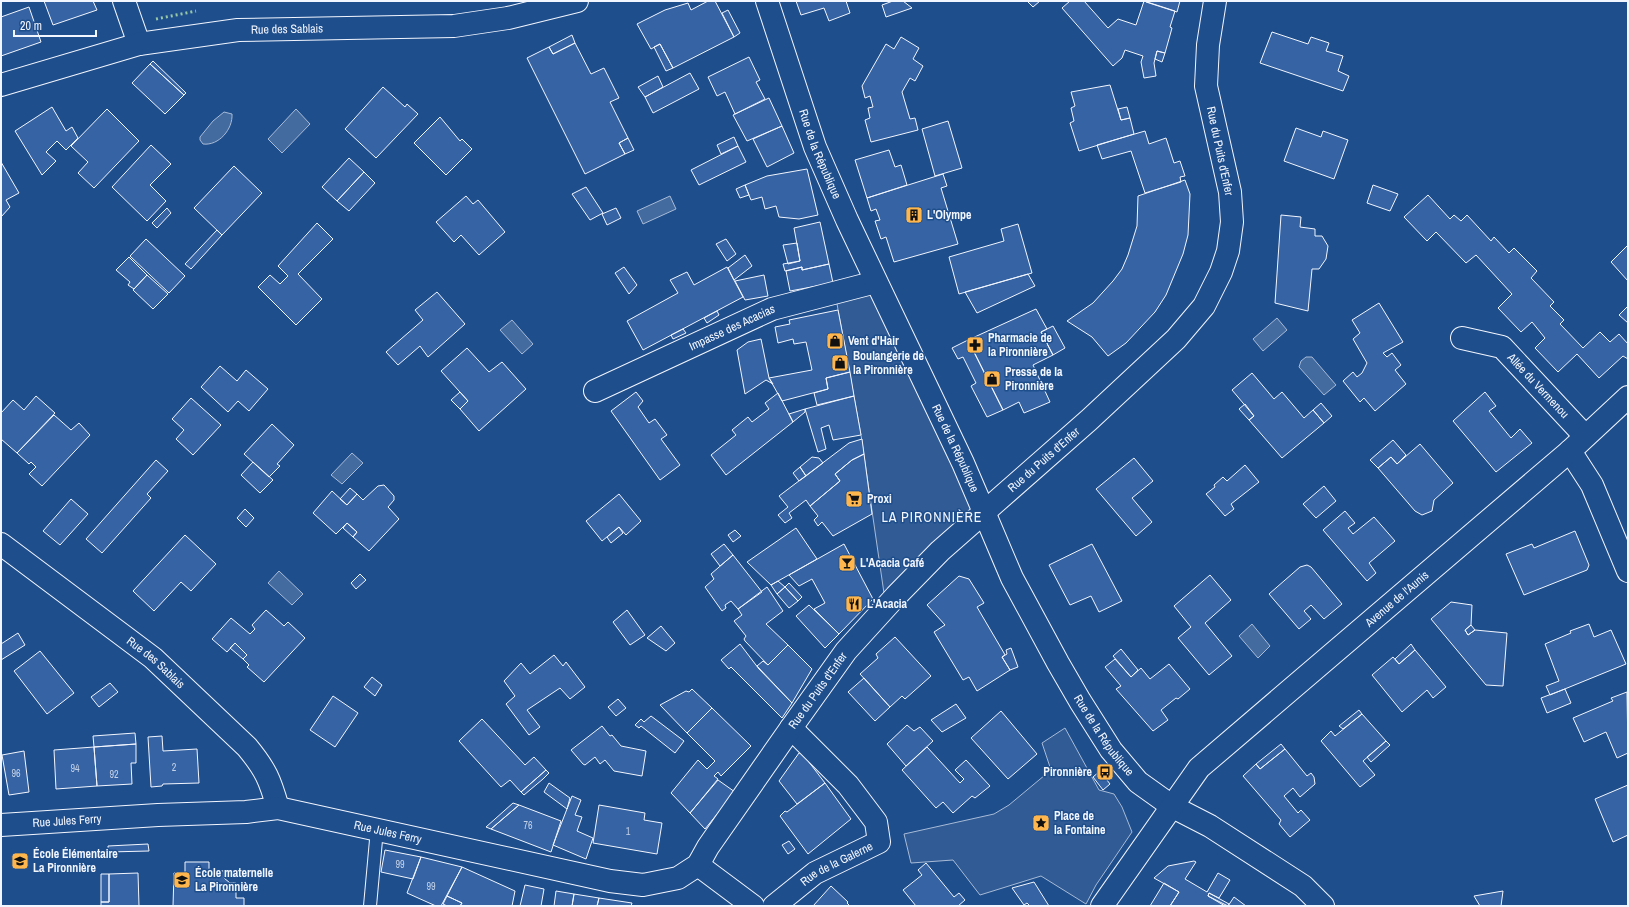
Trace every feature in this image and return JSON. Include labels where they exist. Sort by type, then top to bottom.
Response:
[{"type":"street","points":[[124,1],[139,44]]},
{"type":"street","name":"Rue des Sablais","points":[[1,85],[139,44],[238,30],[454,26],[508,18],[578,1]]},
{"type":"street","name":"Rue de la République","points":[[767,1],[815,147],[876,282],[963,463],[1012,578],[1027,608],[1080,702],[1111,750],[1138,782],[1173,807],[1210,826],[1303,886],[1323,906]]},
{"type":"street","name":"Rue du Puits d'Enfer","points":[[698,865],[708,847],[846,652],[886,607],[940,551],[1089,420],[1176,339],[1204,306],[1221,272],[1228,251],[1232,222],[1230,192],[1206,86],[1208,45],[1215,1]]},
{"type":"street","name":"Impasse des Acacias","points":[[595,392],[772,309],[876,282]]},
{"type":"street","name":"Allée du Vermenou","points":[[1462,338],[1502,347],[1578,444],[1592,485],[1628,571]]},
{"type":"street","name":"Avenue de l'Aunis","points":[[1103,904],[1200,768],[1578,444],[1628,397]]},
{"type":"street","name":"Rue des Sablais","points":[[1,544],[153,658],[247,747],[261,763],[269,778],[278,808]]},
{"type":"street","name":"Rue de la Galerne","points":[[774,906],[815,873],[879,842],[876,822],[848,785],[791,728]]},
{"type":"street","name":"Rue Jules Ferry","points":[[1,825],[158,815],[246,812],[278,808],[610,881],[643,885],[678,878],[698,865]]},
{"type":"street","points":[[698,865],[753,906]]},
{"type":"lane","points":[[370,906],[377,829]]},
{"type":"shaded area","points":[[296,109],[310,124],[282,153],[268,139]]},
{"type":"shaded area","points":[[224,112],[232,114],[232,120],[227,131],[214,142],[203,144],[200,137],[213,121]]},
{"type":"shaded area","points":[[670,196],[676,209],[643,224],[637,211]]},
{"type":"shaded area","points":[[876,282],[984,512],[886,607],[861,435],[835,293]]},
{"type":"shaded area","points":[[1277,318],[1287,330],[1263,351],[1253,339]]},
{"type":"shaded area","points":[[512,320],[533,344],[522,354],[500,330]]},
{"type":"shaded area","points":[[1306,357],[1312,357],[1336,385],[1324,395],[1299,367],[1301,361]]},
{"type":"shaded area","points":[[352,453],[363,463],[342,484],[331,475]]},
{"type":"shaded area","points":[[279,571],[303,594],[292,605],[268,583]]},
{"type":"shaded area","points":[[1252,624],[1270,646],[1258,658],[1239,636]]},
{"type":"shaded area","name":"Place de la Fontaine","points":[[1065,728],[1099,790],[1114,794],[1122,807],[1132,832],[1096,885],[1086,904],[1041,876],[980,895],[953,860],[911,863],[904,834],[994,814],[1009,805],[1051,770],[1042,743]]},
{"type":"building","points":[[44,1],[93,1],[97,10],[53,25]]},
{"type":"building","points":[[708,1],[715,1],[734,37],[673,68],[660,44],[651,49],[637,24],[665,10],[688,3],[691,10]]},
{"type":"building","points":[[796,1],[846,1],[850,13],[829,21],[824,8],[801,15]]},
{"type":"building","points":[[893,1],[903,1],[912,8],[886,17],[882,5]]},
{"type":"building","points":[[1027,1],[1040,1],[1033,7]]},
{"type":"building","points":[[1070,1],[1084,1],[1108,28],[1118,19],[1136,25],[1144,1],[1175,11],[1165,53],[1157,51],[1154,63],[1156,76],[1144,78],[1141,62],[1143,56],[1125,50],[1122,58],[1113,66],[1062,8]]},
{"type":"building","points":[[1146,1],[1180,1],[1177,12]]},
{"type":"building","points":[[29,7],[41,42],[1,56],[1,17]]},
{"type":"building","points":[[728,10],[740,33],[734,37],[722,13]]},
{"type":"building","points":[[1272,32],[1308,44],[1311,37],[1329,43],[1326,51],[1343,56],[1338,71],[1349,76],[1343,91],[1260,63]]},
{"type":"building","points":[[572,35],[575,43],[553,54],[549,47]]},
{"type":"building","points":[[901,37],[919,48],[913,59],[923,66],[915,81],[910,78],[902,92],[910,119],[915,118],[918,130],[871,142],[865,120],[870,118],[868,108],[873,107],[870,96],[865,98],[862,86],[886,44],[894,49]]},
{"type":"building","points":[[575,43],[591,74],[604,68],[619,98],[610,102],[628,138],[619,143],[625,154],[585,174],[527,58],[549,47],[553,54]]},
{"type":"building","points":[[660,44],[673,68],[666,71],[654,47]]},
{"type":"building","points":[[1157,51],[1165,53],[1162,62],[1155,59]]},
{"type":"building","points":[[749,57],[760,80],[756,82],[765,99],[735,114],[725,92],[717,96],[708,77]]},
{"type":"building","points":[[153,61],[186,93],[184,95],[150,64]]},
{"type":"building","points":[[150,64],[184,95],[165,114],[132,83]]},
{"type":"building","points":[[690,73],[699,89],[653,113],[645,97]]},
{"type":"building","points":[[658,76],[663,87],[645,97],[638,87]]},
{"type":"building","points":[[1110,85],[1121,120],[1130,118],[1134,134],[1079,151],[1070,123],[1074,121],[1071,108],[1075,106],[1071,92]]},
{"type":"building","points":[[383,87],[405,107],[407,104],[418,114],[376,158],[345,129]]},
{"type":"building","points":[[769,98],[782,126],[747,141],[733,115]]},
{"type":"building","points":[[52,107],[66,131],[72,127],[78,138],[66,150],[57,141],[46,152],[56,161],[42,175],[15,131]]},
{"type":"building","points":[[1127,107],[1130,118],[1121,120],[1118,109]]},
{"type":"building","points":[[107,109],[139,141],[94,188],[78,173],[88,162],[71,146]]},
{"type":"building","points":[[440,117],[460,141],[462,139],[472,149],[446,175],[414,143]]},
{"type":"building","points":[[948,121],[962,168],[935,176],[922,129]]},
{"type":"building","points":[[782,126],[794,153],[767,167],[753,139]]},
{"type":"building","points":[[1296,128],[1321,137],[1323,131],[1348,140],[1334,179],[1284,161]]},
{"type":"building","points":[[1145,131],[1149,144],[1166,138],[1174,163],[1180,161],[1185,176],[1180,177],[1181,182],[1145,193],[1131,151],[1102,159],[1097,145]]},
{"type":"building","points":[[734,137],[738,146],[721,154],[717,145]]},
{"type":"building","points":[[628,138],[634,150],[625,154],[619,143]]},
{"type":"building","points":[[151,145],[171,164],[150,185],[166,201],[147,221],[112,187]]},
{"type":"building","points":[[738,146],[746,162],[699,185],[691,170]]},
{"type":"building","points":[[889,150],[895,167],[901,165],[907,185],[867,198],[855,160]]},
{"type":"building","points":[[349,158],[364,172],[337,201],[322,187]]},
{"type":"building","points":[[1,162],[19,193],[6,200],[10,207],[1,217]]},
{"type":"building","points":[[234,166],[262,193],[222,235],[194,208]]},
{"type":"building","points":[[807,169],[818,215],[799,219],[779,217],[776,206],[765,209],[762,197],[751,200],[745,185],[767,176]]},
{"type":"building","points":[[364,172],[375,183],[349,211],[337,201]]},
{"type":"building","name":"L'Olympe","points":[[943,174],[947,186],[941,188],[958,244],[894,262],[886,237],[881,239],[875,221],[880,220],[876,209],[871,211],[867,198]]},
{"type":"building","points":[[1185,180],[1190,194],[1188,235],[1183,254],[1166,295],[1155,312],[1126,343],[1108,356],[1092,337],[1067,321],[1093,303],[1122,269],[1137,226],[1138,196]]},
{"type":"building","points":[[745,185],[749,195],[740,198],[736,189]]},
{"type":"building","points":[[1373,185],[1398,194],[1390,211],[1367,203]]},
{"type":"building","points":[[586,187],[603,213],[590,220],[572,194]]},
{"type":"building","points":[[1428,195],[1450,219],[1454,215],[1461,221],[1467,215],[1491,241],[1494,237],[1509,253],[1514,248],[1537,271],[1531,278],[1554,302],[1550,306],[1564,320],[1560,324],[1583,348],[1600,332],[1610,342],[1619,334],[1628,344],[1628,359],[1623,356],[1599,378],[1577,354],[1558,372],[1535,348],[1545,338],[1532,322],[1521,332],[1498,308],[1512,294],[1476,255],[1466,263],[1436,232],[1427,241],[1404,217]]},
{"type":"building","points":[[466,196],[473,204],[478,200],[505,232],[479,255],[461,235],[454,242],[436,222]]},
{"type":"building","points":[[167,208],[171,213],[157,228],[152,223]]},
{"type":"building","points":[[616,208],[621,218],[607,225],[602,214]]},
{"type":"building","points":[[1281,215],[1301,217],[1300,227],[1315,229],[1315,236],[1322,236],[1328,246],[1326,259],[1319,269],[1312,269],[1308,311],[1275,303]]},
{"type":"building","points":[[820,222],[829,264],[802,270],[802,267],[785,271],[783,264],[800,261],[794,228]]},
{"type":"building","points":[[317,223],[333,239],[298,274],[322,299],[296,325],[258,287],[270,275],[280,284],[288,276],[278,266]]},
{"type":"building","points":[[1018,224],[1032,273],[959,294],[949,257],[1004,241],[1001,229]]},
{"type":"building","points":[[217,230],[222,235],[191,269],[185,264]]},
{"type":"building","points":[[146,239],[185,276],[169,293],[130,256]]},
{"type":"building","points":[[726,239],[736,254],[727,261],[716,244]]},
{"type":"building","points":[[797,243],[800,261],[788,264],[783,245]]},
{"type":"building","points":[[1628,245],[1628,281],[1611,262]]},
{"type":"building","points":[[745,255],[752,266],[734,280],[728,268]]},
{"type":"building","points":[[129,257],[147,275],[134,289],[128,285],[130,282],[116,270]]},
{"type":"building","points":[[829,264],[833,283],[790,291],[786,271],[802,267],[802,270]]},
{"type":"building","points":[[624,267],[637,285],[629,294],[615,273]]},
{"type":"building","points":[[727,267],[743,297],[643,350],[627,321],[678,293],[670,280],[687,272],[694,285]]},
{"type":"building","points":[[1028,274],[1035,286],[977,313],[965,292]]},
{"type":"building","points":[[147,275],[168,294],[153,309],[133,290]]},
{"type":"building","points":[[764,275],[768,296],[745,300],[735,281]]},
{"type":"building","points":[[437,292],[465,324],[428,357],[420,346],[398,365],[386,352],[423,320],[415,310]]},
{"type":"building","points":[[1379,303],[1403,342],[1383,353],[1387,357],[1392,353],[1401,365],[1395,370],[1406,384],[1375,411],[1364,398],[1360,402],[1343,381],[1353,372],[1357,377],[1362,373],[1367,363],[1353,339],[1360,333],[1352,320]]},
{"type":"building","points":[[1628,306],[1628,323],[1619,315]]},
{"type":"building","points":[[1036,309],[1047,329],[1041,332],[1053,355],[1033,365],[1050,402],[1024,413],[1019,402],[1003,410],[968,340]]},
{"type":"building","points":[[838,310],[850,372],[826,378],[828,389],[782,401],[769,378],[812,370],[806,342],[794,344],[793,339],[778,343],[775,327],[790,324],[789,320]]},
{"type":"building","points":[[717,311],[719,315],[707,323],[704,318]]},
{"type":"building","points":[[1053,326],[1065,348],[1053,355],[1041,332]]},
{"type":"building","points":[[683,329],[686,333],[673,339],[671,335]]},
{"type":"building","points":[[761,339],[769,378],[773,384],[766,380],[745,394],[737,350],[748,342]]},
{"type":"building","points":[[968,340],[1003,410],[987,417],[971,386],[976,383],[963,357],[958,359],[952,348]]},
{"type":"building","points":[[467,348],[489,372],[502,362],[526,389],[479,431],[460,409],[468,401],[441,371]]},
{"type":"building","points":[[220,366],[237,381],[246,370],[268,389],[249,411],[238,401],[228,412],[201,387]]},
{"type":"building","points":[[850,372],[854,396],[817,405],[814,393],[828,389],[826,378]]},
{"type":"building","points":[[1252,373],[1274,399],[1282,392],[1304,418],[1313,410],[1324,423],[1282,458],[1249,420],[1254,416],[1232,390]]},
{"type":"building","points":[[460,392],[468,401],[460,409],[451,400]]},
{"type":"building","points":[[636,392],[643,401],[638,407],[649,423],[655,419],[667,435],[661,439],[680,465],[660,480],[611,411]]},
{"type":"building","points":[[1485,392],[1496,406],[1489,411],[1511,438],[1520,429],[1532,443],[1496,472],[1453,421]]},
{"type":"building","points":[[778,393],[793,422],[726,475],[711,455],[736,435],[732,430],[748,417],[752,422],[769,409],[765,403]]},
{"type":"building","points":[[36,396],[55,413],[17,453],[1,439],[1,413],[13,400],[24,410]]},
{"type":"building","points":[[854,396],[861,435],[833,440],[829,425],[821,428],[826,449],[818,452],[805,409]]},
{"type":"building","points":[[191,398],[221,425],[193,455],[176,439],[184,430],[172,419]]},
{"type":"building","points":[[1321,403],[1332,416],[1324,423],[1313,410]]},
{"type":"building","points":[[1245,404],[1254,416],[1249,420],[1239,409]]},
{"type":"building","points":[[805,409],[805,412],[793,422],[789,414]]},
{"type":"building","points":[[54,415],[71,430],[79,423],[90,435],[42,486],[29,474],[36,467],[31,462],[29,464],[17,453]]},
{"type":"building","points":[[272,424],[294,445],[277,464],[280,466],[269,477],[244,454]]},
{"type":"building","points":[[862,439],[864,454],[852,460],[835,474],[840,481],[810,506],[806,500],[789,513],[792,518],[785,523],[778,515],[788,507],[779,496],[849,443]]},
{"type":"building","points":[[1393,440],[1406,455],[1397,464],[1391,457],[1378,468],[1370,460]]},
{"type":"building","points":[[1420,444],[1453,483],[1434,500],[1432,511],[1422,515],[1415,511],[1378,468],[1391,457],[1397,464]]},
{"type":"building","points":[[864,454],[872,514],[833,536],[822,522],[818,526],[814,520],[818,516],[810,506],[840,481],[835,474],[852,460]]},
{"type":"building","points":[[812,457],[819,458],[823,463],[806,476],[800,467]]},
{"type":"building","points":[[1134,458],[1153,481],[1132,498],[1152,522],[1136,536],[1096,489]]},
{"type":"building","points":[[156,460],[168,471],[147,494],[151,498],[102,553],[86,539]]},
{"type":"building","points":[[253,462],[273,480],[260,493],[241,475]]},
{"type":"building","points":[[1245,465],[1259,482],[1231,504],[1234,509],[1225,516],[1206,494],[1215,487],[1214,485],[1223,477],[1227,481]]},
{"type":"building","points":[[800,467],[806,476],[799,481],[793,473]]},
{"type":"building","points":[[384,485],[394,496],[394,500],[388,507],[399,519],[369,551],[353,537],[357,532],[347,523],[336,534],[313,513],[332,491],[347,505],[357,494],[363,500],[378,486]]},
{"type":"building","points":[[1324,486],[1336,501],[1316,518],[1303,504]]},
{"type":"building","points":[[350,488],[357,494],[347,505],[340,499]]},
{"type":"building","points":[[619,494],[641,521],[626,535],[619,527],[602,541],[586,521]]},
{"type":"building","points":[[71,499],[88,514],[60,545],[43,531]]},
{"type":"building","points":[[245,509],[254,518],[246,527],[237,518]]},
{"type":"building","points":[[1345,511],[1355,523],[1348,528],[1353,534],[1374,517],[1395,541],[1369,563],[1376,573],[1367,581],[1323,530]]},
{"type":"building","points":[[347,523],[357,532],[353,537],[343,528]]},
{"type":"building","points":[[619,527],[623,533],[611,543],[607,537]]},
{"type":"building","points":[[796,528],[817,559],[771,585],[747,562]]},
{"type":"building","points":[[735,530],[741,536],[733,542],[728,535]]},
{"type":"building","points":[[1575,531],[1589,565],[1587,570],[1524,595],[1506,554],[1532,544],[1534,548]]},
{"type":"building","points":[[185,535],[216,564],[191,591],[181,582],[154,611],[133,591]]},
{"type":"building","points":[[724,544],[733,555],[720,566],[711,554]]},
{"type":"building","points":[[844,544],[873,599],[839,634],[814,609],[825,603],[812,579],[799,586],[789,575]]},
{"type":"building","points":[[1092,544],[1122,601],[1099,612],[1091,596],[1070,605],[1049,565]]},
{"type":"building","points":[[733,555],[762,592],[738,609],[731,601],[725,605],[726,608],[722,611],[705,587],[714,579],[711,574]]},
{"type":"building","points":[[1307,565],[1311,567],[1342,604],[1324,619],[1311,605],[1304,611],[1311,619],[1299,629],[1269,594],[1300,567]]},
{"type":"building","points":[[360,574],[366,580],[356,589],[351,583]]},
{"type":"building","points":[[1210,575],[1231,600],[1205,623],[1232,656],[1209,675],[1178,638],[1191,627],[1174,606]]},
{"type":"building","points":[[959,576],[969,579],[984,603],[977,607],[1004,653],[1005,655],[1002,657],[1010,670],[977,691],[969,677],[963,680],[934,632],[945,625],[927,605]]},
{"type":"building","points":[[778,581],[785,587],[777,594],[771,585]]},
{"type":"building","points":[[789,583],[802,597],[798,601],[785,587]]},
{"type":"building","points":[[767,587],[783,611],[766,624],[788,645],[768,665],[745,641],[744,639],[746,636],[734,621],[742,615],[738,609]]},
{"type":"building","points":[[785,587],[798,601],[789,608],[777,594]]},
{"type":"building","points":[[1451,602],[1472,605],[1471,625],[1465,630],[1468,635],[1475,630],[1507,633],[1503,686],[1486,685],[1431,619]]},
{"type":"building","points":[[809,605],[839,634],[825,648],[796,616]]},
{"type":"building","points":[[266,610],[284,626],[288,622],[305,638],[264,682],[247,667],[249,665],[243,659],[247,655],[235,643],[227,652],[212,639],[231,618],[250,634],[255,629],[252,625]]},
{"type":"building","points":[[627,610],[645,635],[630,645],[613,622]]},
{"type":"building","points":[[1589,624],[1594,637],[1611,630],[1626,664],[1550,695],[1546,686],[1559,681],[1545,644],[1571,633],[1570,631]]},
{"type":"building","points":[[1471,625],[1475,630],[1468,635],[1465,630]]},
{"type":"building","points":[[661,626],[675,643],[666,651],[647,638]]},
{"type":"building","points":[[18,633],[25,645],[1,660],[1,644]]},
{"type":"building","points":[[895,637],[931,676],[905,699],[902,696],[890,707],[860,674],[878,658],[876,654]]},
{"type":"building","points":[[235,643],[247,655],[243,659],[230,648]]},
{"type":"building","points":[[740,644],[759,669],[792,703],[782,718],[731,667],[729,669],[721,660]]},
{"type":"building","points":[[1411,644],[1415,650],[1399,664],[1395,659]]},
{"type":"building","points":[[788,645],[812,669],[792,703],[757,666],[763,661],[768,665]]},
{"type":"building","points":[[1011,648],[1018,667],[1010,670],[1002,657],[1007,654],[1006,650]]},
{"type":"building","points":[[1121,649],[1138,670],[1131,677],[1113,656]]},
{"type":"building","points":[[1415,650],[1446,687],[1433,698],[1427,690],[1402,712],[1372,675],[1393,657],[1399,664]]},
{"type":"building","points":[[40,651],[74,693],[47,714],[14,671]]},
{"type":"building","points":[[554,655],[563,666],[566,662],[585,687],[570,699],[560,688],[527,710],[540,727],[529,735],[506,704],[515,696],[504,681],[521,663],[530,674]]},
{"type":"building","points":[[1115,659],[1131,677],[1141,668],[1150,679],[1169,664],[1190,689],[1161,710],[1168,720],[1153,731],[1116,689],[1121,686],[1105,667]]},
{"type":"building","points":[[372,677],[382,685],[375,696],[364,687]]},
{"type":"building","points":[[864,678],[890,707],[875,721],[848,692]]},
{"type":"building","points":[[110,683],[118,692],[99,707],[91,697]]},
{"type":"building","points":[[692,689],[712,708],[687,733],[660,705],[686,691],[689,692]]},
{"type":"building","points":[[1565,689],[1571,703],[1547,713],[1541,698]]},
{"type":"building","points":[[1627,692],[1628,753],[1617,758],[1606,732],[1584,742],[1573,718],[1613,701],[1611,698]]},
{"type":"building","points":[[333,696],[358,713],[335,747],[310,730]]},
{"type":"building","points":[[618,699],[626,708],[616,716],[608,707]]},
{"type":"building","points":[[956,704],[966,718],[942,732],[931,720]]},
{"type":"building","points":[[712,708],[751,746],[721,776],[718,772],[714,776],[718,779],[690,813],[671,793],[698,760],[707,769],[715,761],[687,733]]},
{"type":"building","points":[[1359,710],[1362,714],[1343,729],[1339,726]]},
{"type":"building","points":[[1001,711],[1037,754],[1008,779],[971,738]]},
{"type":"building","points":[[1362,714],[1386,741],[1363,761],[1375,775],[1360,787],[1321,741],[1331,731],[1335,736]]},
{"type":"building","points":[[651,716],[684,741],[675,753],[641,726],[639,728],[635,725],[641,719],[644,722]]},
{"type":"building","points":[[482,719],[525,765],[534,757],[546,770],[521,792],[510,780],[501,787],[459,741]]},
{"type":"building","points":[[907,725],[914,731],[920,727],[933,741],[906,766],[887,744]]},
{"type":"building","points":[[602,726],[621,746],[646,751],[642,776],[614,771],[605,760],[600,764],[595,757],[585,765],[571,750]]},
{"type":"building","points":[[135,733],[136,744],[94,747],[93,736]]},
{"type":"building","points":[[162,736],[163,751],[197,749],[199,783],[163,784],[162,786],[151,787],[148,737]]},
{"type":"building","points":[[1386,741],[1390,745],[1371,762],[1367,757]]},
{"type":"building","points":[[136,744],[136,763],[131,763],[132,784],[97,786],[94,747]]},
{"type":"building","points":[[1281,744],[1285,749],[1260,769],[1256,764]]},
{"type":"building","points":[[94,747],[97,786],[56,789],[54,750]]},
{"type":"building","points":[[927,747],[960,783],[964,779],[955,770],[966,760],[990,786],[975,798],[972,796],[953,813],[943,802],[936,808],[902,770]]},
{"type":"building","points":[[1285,749],[1307,776],[1311,773],[1314,777],[1315,784],[1300,797],[1293,788],[1284,796],[1298,813],[1301,810],[1310,820],[1290,837],[1279,824],[1281,820],[1243,776],[1256,764],[1260,769]]},
{"type":"building","points":[[24,751],[29,792],[9,795],[2,755]]},
{"type":"building","points":[[799,753],[802,753],[825,783],[797,804],[779,781]]},
{"type":"building","points":[[546,770],[549,773],[543,779],[524,795],[521,792]]},
{"type":"building","points":[[1100,771],[1110,784],[1103,790],[1093,777]]},
{"type":"building","points":[[718,780],[735,792],[705,829],[690,813]]},
{"type":"building","points":[[549,783],[570,798],[567,809],[544,792]]},
{"type":"building","points":[[825,783],[851,819],[808,854],[780,816]]},
{"type":"building","points":[[1628,785],[1628,835],[1613,842],[1595,799]]},
{"type":"building","points":[[572,796],[581,800],[575,815],[582,817],[577,831],[593,838],[586,859],[553,845]]},
{"type":"building","points":[[513,803],[519,805],[491,829],[486,827]]},
{"type":"building","points":[[519,805],[561,821],[551,852],[491,829]]},
{"type":"building","points":[[599,805],[645,813],[644,820],[662,823],[657,854],[593,843]]},
{"type":"building","points":[[789,841],[795,849],[788,854],[782,845]]},
{"type":"building","points":[[148,844],[149,851],[108,852],[108,846]]},
{"type":"building","points":[[385,850],[421,857],[413,879],[381,872]]},
{"type":"building","points":[[421,857],[462,867],[441,906],[436,906],[407,893]]},
{"type":"building","points":[[1194,861],[1196,862],[1185,879],[1207,892],[1218,873],[1230,880],[1219,898],[1209,893],[1208,896],[1225,906],[1170,906],[1179,892],[1154,878],[1168,866]]},
{"type":"building","points":[[185,862],[209,862],[209,870],[224,871],[224,878],[230,883],[236,883],[236,898],[244,898],[244,906],[173,906],[174,873],[185,873]]},
{"type":"building","points":[[926,863],[954,897],[959,893],[965,900],[958,906],[916,906],[903,890],[922,875],[918,870]]},
{"type":"building","points":[[462,867],[515,891],[512,906],[460,906],[462,903],[447,896]]},
{"type":"building","points":[[138,873],[139,906],[101,906],[101,902],[109,902],[109,874]]},
{"type":"building","points":[[101,874],[109,874],[109,902],[101,902]]},
{"type":"building","points":[[1034,882],[1049,906],[1030,906],[1027,903],[1024,905],[1012,888]]},
{"type":"building","points":[[1164,883],[1179,892],[1170,906],[1150,906]]},
{"type":"building","points":[[525,885],[544,889],[541,906],[520,906]]},
{"type":"building","points":[[831,886],[848,902],[847,903],[850,906],[813,906]]},
{"type":"building","points":[[556,891],[574,894],[572,906],[554,906]]},
{"type":"building","points":[[1503,891],[1501,906],[1480,906],[1474,896]]},
{"type":"building","points":[[1209,893],[1229,904],[1228,906],[1208,896]]},
{"type":"building","points":[[574,894],[599,898],[597,906],[572,906]]},
{"type":"building","points":[[447,896],[462,903],[460,906],[447,906],[443,904]]},
{"type":"building","points":[[1234,897],[1246,906],[1228,906]]},
{"type":"building","points":[[599,898],[632,903],[631,906],[597,906]]},
{"type":"hedge","points":[[156,19],[196,11]]},
{"type":"place","name":"L'Olympe","points":[[914,215]]},
{"type":"place","name":"Vent d'Hair","points":[[835,341]]},
{"type":"place","name":"Pharmacie de la Pironnière","points":[[975,345]]},
{"type":"place","name":"Boulangerie de la Pironnière","points":[[840,363]]},
{"type":"place","name":"Presse de la Pironnière","points":[[992,379]]},
{"type":"place","name":"Proxi","points":[[854,499]]},
{"type":"place","name":"L'Acacia Café","points":[[847,563]]},
{"type":"place","name":"L'Acacia","points":[[854,604]]},
{"type":"place","name":"Pironnière","points":[[1105,772]]},
{"type":"place","name":"Place de la Fontaine","points":[[1041,823]]},
{"type":"place","name":"École Élémentaire La Pironnière","points":[[20,861]]},
{"type":"place","name":"École maternelle La Pironnière","points":[[182,880]]},
{"type":"district","name":"LA PIRONNIÈRE","points":[[932,517]]}]
